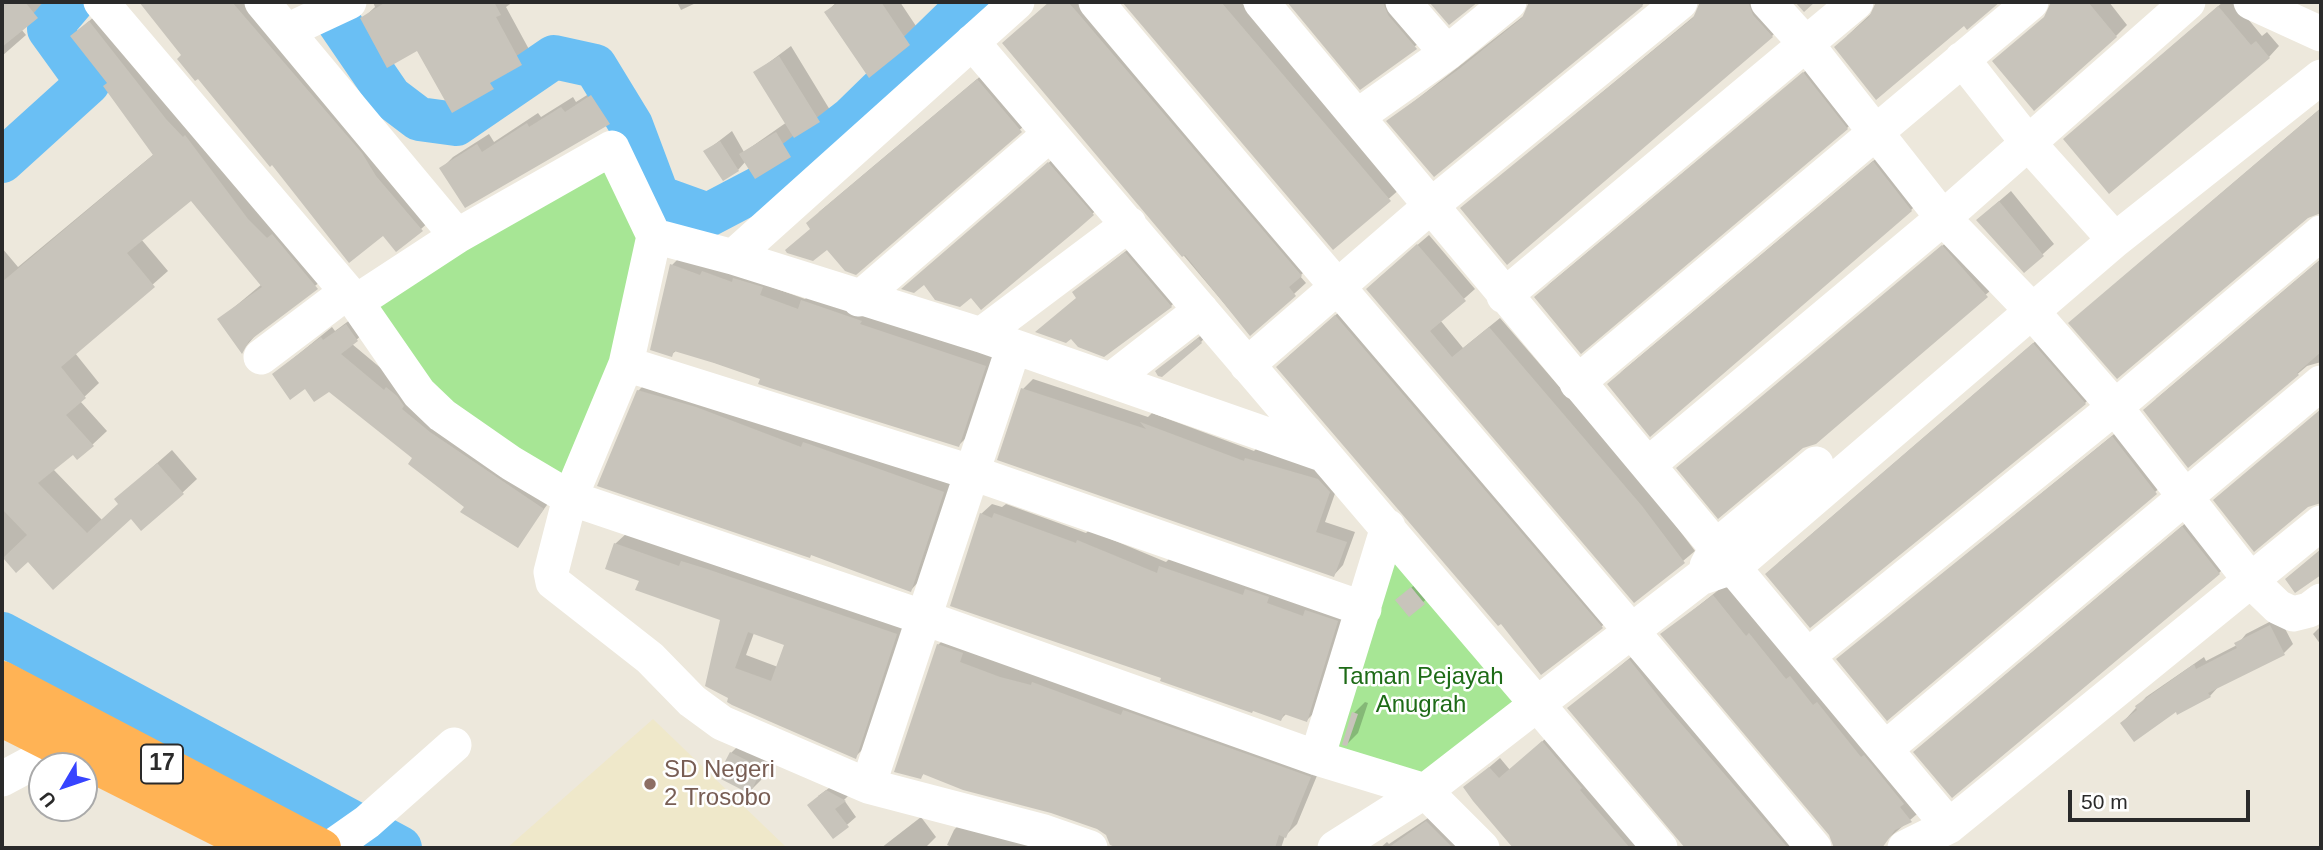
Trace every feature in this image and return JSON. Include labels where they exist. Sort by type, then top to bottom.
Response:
[{"type":"highway","name":"17","points":[[2,680],[340,840]]},
{"type":"highway","name":"17","points":[[2,718],[58,749],[113,772],[260,848]]},
{"type":"street","points":[[102,2],[352,297],[419,393],[442,415],[511,463],[570,498],[922,617],[1317,758],[1425,791],[1482,848]]},
{"type":"street","points":[[262,2],[294,28],[457,236]]},
{"type":"street","points":[[294,28],[349,2]]},
{"type":"street","points":[[733,257],[1017,2]]},
{"type":"street","points":[[1096,2],[1335,287],[1631,628],[1814,848]]},
{"type":"street","points":[[1261,2],[1433,204],[1504,296],[1577,383],[1727,555],[1950,826]]},
{"type":"street","points":[[1404,2],[1447,53]]},
{"type":"street","points":[[1358,116],[1447,53],[1509,2]]},
{"type":"street","points":[[1247,365],[1433,204],[1680,2]]},
{"type":"street","points":[[1768,2],[1807,45],[1943,218],[2026,306],[2115,407],[2251,581],[2278,607],[2293,614],[2309,610],[2321,601]]},
{"type":"street","points":[[1504,296],[1856,2]]},
{"type":"street","points":[[1577,383],[2031,2]]},
{"type":"street","points":[[1649,464],[2029,145],[2188,2]]},
{"type":"street","points":[[2250,2],[2321,34]]},
{"type":"street","points":[[972,42],[1660,848]]},
{"type":"street","points":[[1335,848],[1425,791],[1631,628],[1700,578],[2026,306],[2221,140],[2321,50]]},
{"type":"street","points":[[1962,60],[2029,145],[2122,222]]},
{"type":"street","points":[[2221,140],[2321,77]]},
{"type":"street","points":[[859,299],[1050,134]]},
{"type":"street","points":[[261,357],[352,297],[609,148],[614,151],[654,236],[626,364],[570,498],[551,572],[557,587],[650,658],[692,701],[723,723],[868,786],[1035,840],[1090,848]]},
{"type":"street","points":[[981,335],[1129,223]]},
{"type":"street","points":[[1810,655],[2115,407],[2321,233]]},
{"type":"street","points":[[654,236],[733,257],[859,299],[981,335],[1013,349],[1111,380],[1325,455]]},
{"type":"street","points":[[1111,380],[1201,310]]},
{"type":"street","points":[[868,786],[1013,349]]},
{"type":"street","points":[[626,364],[970,472],[1364,609]]},
{"type":"street","points":[[1885,749],[2321,383]]},
{"type":"street","points":[[1905,848],[1950,826],[2321,523]]},
{"type":"street","points":[[1317,758],[1388,527]]},
{"type":"street","points":[[340,840],[454,745]]},
{"type":"street","points":[[2,779],[58,749]]},
{"type":"shaded area","name":"SD Negeri 2 Trosobo","points":[[653,719],[787,848],[507,848]]},
{"type":"green space","points":[[612,151],[651,238],[568,491],[423,392],[361,305]]},
{"type":"green space","name":"Taman Pejayah Anugrah","points":[[1388,527],[1536,702],[1425,791],[1317,758]]},
{"type":"building","points":[[2,2],[25,2],[38,18],[2,47]]},
{"type":"building","points":[[139,2],[232,2],[362,153],[376,176],[423,231],[396,252],[383,236],[349,263],[272,165],[270,167],[198,79],[195,81],[177,59],[181,55]]},
{"type":"building","points":[[386,2],[494,2],[501,15],[496,17],[522,65],[490,83],[494,89],[452,113],[417,51],[387,68],[360,18]]},
{"type":"building","points":[[839,2],[881,2],[910,45],[869,78],[824,12]]},
{"type":"building","points":[[1049,2],[1068,2],[1302,276],[1289,287],[1296,296],[1250,336],[1185,255],[1182,257],[1002,43]]},
{"type":"building","points":[[1122,2],[1221,2],[1391,201],[1333,250]]},
{"type":"building","points":[[1287,2],[1383,2],[1388,15],[1417,49],[1360,90]]},
{"type":"building","points":[[1429,2],[1478,2],[1449,25]]},
{"type":"building","points":[[1529,2],[1639,2],[1643,6],[1434,177],[1386,121],[1459,69],[1522,18]]},
{"type":"building","points":[[1700,2],[1748,2],[1753,15],[1773,37],[1507,265],[1460,208],[1693,18]]},
{"type":"building","points":[[1795,2],[1815,2],[1804,12]]},
{"type":"building","points":[[1876,2],[2000,2],[1967,30],[1964,26],[1876,100],[1834,47],[1869,17]]},
{"type":"building","points":[[2051,2],[2088,2],[2117,37],[2034,111],[1992,61],[2044,17]]},
{"type":"building","points":[[2218,6],[2251,45],[2256,41],[2270,58],[2109,194],[2063,139]]},
{"type":"building","points":[[89,21],[166,119],[183,137],[185,135],[248,219],[267,238],[272,234],[318,289],[249,341],[242,354],[217,319],[262,287],[191,201],[127,253],[155,287],[61,367],[86,398],[66,415],[94,446],[77,460],[73,455],[38,483],[87,533],[118,504],[114,499],[157,463],[184,494],[141,531],[131,519],[53,590],[28,562],[16,573],[3,558],[27,535],[2,509],[2,282],[153,155],[103,86],[107,83],[70,36]]},
{"type":"building","points":[[779,56],[820,122],[794,138],[753,72]]},
{"type":"building","points":[[1803,72],[1848,129],[1581,354],[1534,297]]},
{"type":"building","points":[[977,79],[1022,132],[856,275],[845,271],[827,250],[813,261],[787,253],[785,250],[810,229],[806,223]]},
{"type":"building","points":[[591,95],[610,124],[465,208],[439,168],[477,144],[482,152],[527,123],[529,127],[561,107],[565,112]]},
{"type":"building","points":[[2321,108],[2321,213],[2308,218],[2117,379],[2068,323]]},
{"type":"building","points":[[776,132],[791,157],[755,179],[739,154]]},
{"type":"building","points":[[720,141],[739,171],[723,181],[703,151]]},
{"type":"building","points":[[1873,161],[1912,211],[1650,437],[1607,384]]},
{"type":"building","points":[[1048,162],[1094,215],[1078,229],[981,310],[971,298],[960,307],[935,300],[924,285],[914,293],[901,289]]},
{"type":"building","points":[[1999,201],[2044,256],[2024,273],[1976,220]]},
{"type":"building","points":[[1417,244],[1466,301],[1430,331],[1452,357],[1489,327],[1642,506],[1685,563],[1634,603],[1366,289]]},
{"type":"building","points":[[1942,245],[1988,297],[1816,444],[1803,448],[1718,519],[1676,468]]},
{"type":"building","points":[[1125,252],[1172,307],[1104,357],[1078,347],[1071,339],[1066,343],[1035,332],[1076,298],[1072,292]]},
{"type":"building","points":[[2321,259],[2321,352],[2297,373],[2299,375],[2188,468],[2143,410]]},
{"type":"building","points":[[670,264],[700,275],[702,271],[732,282],[733,278],[763,287],[760,295],[798,309],[801,300],[862,321],[860,324],[986,366],[959,447],[758,384],[760,379],[714,363],[674,351],[672,357],[650,350]]},
{"type":"building","points":[[1335,315],[1603,628],[1541,675],[1501,624],[1498,626],[1276,367]]},
{"type":"building","points":[[346,324],[358,341],[341,354],[384,390],[386,387],[397,396],[404,406],[402,409],[430,432],[544,509],[518,548],[460,512],[464,507],[408,464],[412,458],[329,392],[314,402],[305,389],[290,400],[272,374],[321,337],[323,340]]},
{"type":"building","points":[[1198,338],[1202,343],[1162,377],[1158,376],[1155,371]]},
{"type":"building","points":[[2033,343],[2086,404],[1810,628],[1765,574]]},
{"type":"building","points":[[1021,388],[1146,429],[1140,422],[1244,461],[1245,458],[1318,479],[1330,492],[1316,532],[1347,542],[1334,577],[997,460]]},
{"type":"building","points":[[637,390],[696,407],[801,447],[803,442],[944,492],[911,592],[811,555],[810,558],[597,486]]},
{"type":"building","points":[[2321,409],[2321,503],[2308,507],[2254,552],[2213,500]]},
{"type":"building","points":[[2112,436],[2157,494],[1887,721],[1836,659]]},
{"type":"building","points":[[980,513],[992,518],[994,513],[1076,543],[1077,540],[1157,573],[1159,566],[1243,595],[1245,589],[1269,597],[1267,603],[1303,616],[1305,610],[1338,621],[1307,722],[1284,714],[1281,721],[1253,711],[1252,713],[1160,681],[1161,678],[950,606]]},
{"type":"building","points":[[2182,526],[2220,574],[1952,798],[1913,752]]},
{"type":"building","points":[[614,543],[679,566],[681,561],[707,569],[897,634],[856,759],[732,705],[727,702],[728,698],[705,686],[720,620],[635,590],[639,581],[605,569]],"holes":[[[748,632],[784,645],[771,681],[735,668]]]},
{"type":"building","points":[[2321,549],[2321,575],[2295,593],[2285,579]]},
{"type":"building","points":[[1411,587],[1425,604],[1409,617],[1395,600]]},
{"type":"building","points":[[1713,595],[1746,636],[1749,633],[1786,679],[1790,676],[1813,705],[1817,702],[1861,757],[1864,755],[1904,804],[1900,807],[1912,822],[1895,830],[1882,848],[1834,848],[1829,835],[1660,634]]},
{"type":"building","points":[[2270,625],[2285,655],[2208,693],[2211,697],[2177,715],[2176,712],[2134,742],[2120,723],[2137,710],[2135,706],[2194,664],[2196,669],[2237,648],[2234,643]]},
{"type":"building","points":[[937,644],[963,653],[960,662],[1000,677],[1031,685],[1032,682],[1121,715],[1123,710],[1311,777],[1286,838],[1279,835],[1275,848],[1118,848],[1110,845],[1106,835],[1097,829],[1051,813],[963,790],[923,774],[921,779],[894,772]]},
{"type":"building","points":[[1629,659],[1788,848],[1685,848],[1567,708]]},
{"type":"building","points":[[1352,712],[1358,714],[1347,746],[1342,745]]},
{"type":"building","points":[[1542,741],[1630,848],[1513,848],[1463,787],[1489,767],[1499,778]]},
{"type":"building","points":[[730,752],[762,768],[750,794],[717,777]]},
{"type":"building","points":[[826,790],[846,801],[835,809],[849,827],[833,839],[807,805]]},
{"type":"building","points":[[1426,821],[1453,848],[1388,848]]},
{"type":"waterway","points":[[2,161],[88,83],[49,29],[72,2]]},
{"type":"waterway","points":[[325,2],[390,97],[419,119],[456,124],[554,57],[595,66],[631,125],[658,197],[708,215],[767,184],[851,119],[971,2]]},
{"type":"waterway","points":[[2,634],[400,848]]},
{"type":"place","name":"SD Negeri 2 Trosobo","points":[[650,784]]}]
